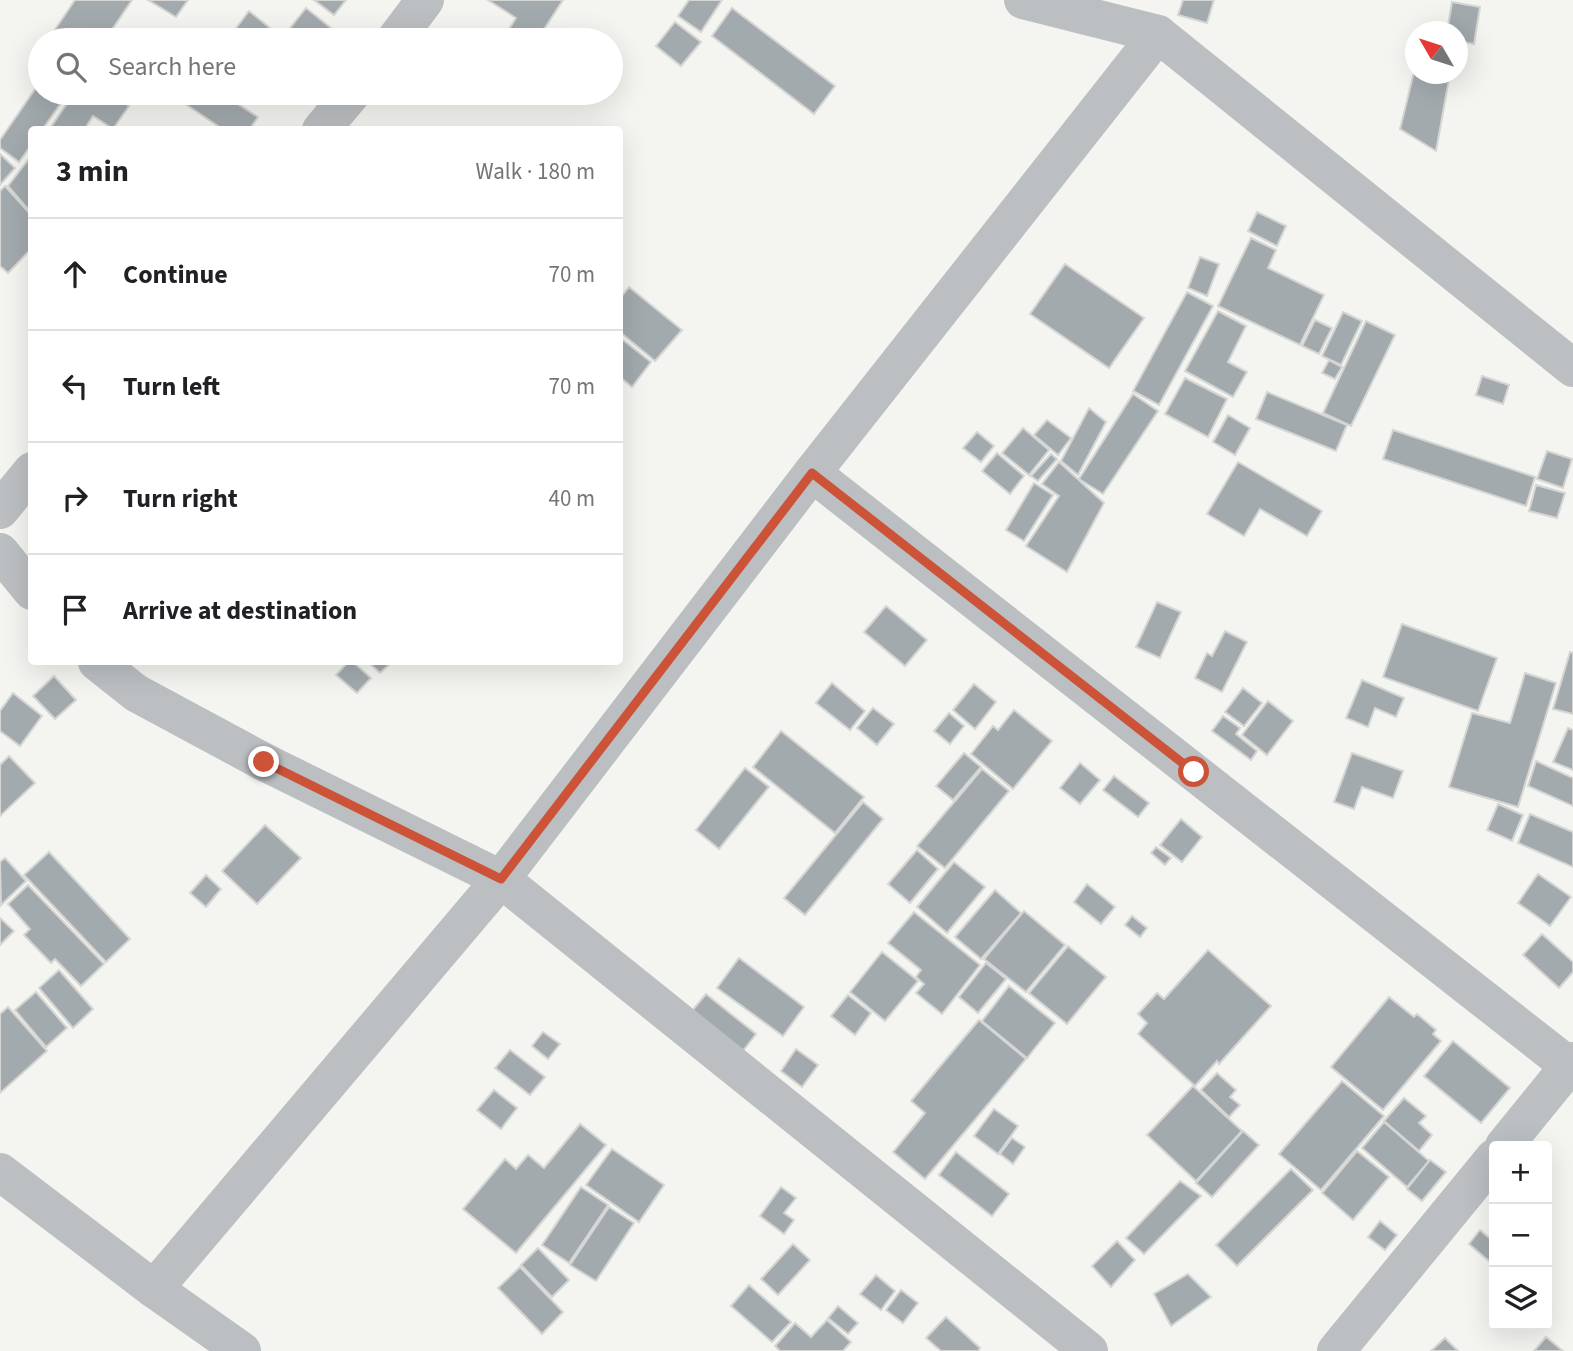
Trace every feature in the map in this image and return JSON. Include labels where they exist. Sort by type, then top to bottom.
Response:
[{"type":"street","points":[[404,28],[425,0]]},
{"type":"street","points":[[1023,0],[1158,34],[1573,368]]},
{"type":"street","points":[[154,1289],[501,879],[812,473],[1158,34]]},
{"type":"street","points":[[324,126],[342,105]]},
{"type":"street","points":[[812,473],[1572,1065],[1508,1141]]},
{"type":"street","points":[[0,510],[28,476]]},
{"type":"street","points":[[0,552],[28,586]]},
{"type":"street","points":[[101,665],[136,693],[264,762],[501,879],[1089,1351]]},
{"type":"street","points":[[1336,1351],[1489,1164]]},
{"type":"street","points":[[0,1172],[154,1289],[242,1351]]},
{"type":"building","points":[[75,0],[132,0],[113,28],[56,28]]},
{"type":"building","points":[[148,0],[188,0],[176,17]]},
{"type":"building","points":[[314,0],[346,0],[334,15]]},
{"type":"building","points":[[488,0],[563,0],[545,28],[510,28],[516,18]]},
{"type":"building","points":[[689,0],[722,0],[701,32],[678,16]]},
{"type":"building","points":[[1183,0],[1214,0],[1207,23],[1178,15]]},
{"type":"building","points":[[1452,2],[1480,7],[1474,44],[1468,43],[1468,21],[1449,21]]},
{"type":"building","points":[[306,8],[331,28],[290,28]]},
{"type":"building","points":[[732,8],[835,86],[814,114],[712,36]]},
{"type":"building","points":[[249,11],[270,28],[236,28]]},
{"type":"building","points":[[675,22],[701,42],[681,66],[656,46]]},
{"type":"building","points":[[1411,84],[1448,84],[1436,151],[1400,129]]},
{"type":"building","points":[[28,99],[28,105],[60,105],[45,126],[28,126],[28,150],[19,162],[0,148],[0,140]]},
{"type":"building","points":[[66,105],[129,106],[115,126],[108,126],[93,116],[87,126],[52,126]]},
{"type":"building","points":[[187,105],[240,105],[258,117],[252,126],[218,126]]},
{"type":"building","points":[[0,154],[15,168],[0,185]]},
{"type":"building","points":[[28,160],[28,209],[8,186]]},
{"type":"building","points":[[5,186],[28,212],[28,252],[8,273],[0,266],[0,191]]},
{"type":"building","points":[[1257,212],[1286,226],[1277,246],[1248,231]]},
{"type":"building","points":[[1251,238],[1276,250],[1268,268],[1324,295],[1300,345],[1218,306]]},
{"type":"building","points":[[1200,257],[1219,264],[1207,296],[1188,288]]},
{"type":"building","points":[[1065,264],[1144,318],[1109,368],[1030,314]]},
{"type":"building","points":[[629,287],[682,330],[655,361],[623,334],[623,294]]},
{"type":"building","points":[[1187,292],[1213,306],[1159,405],[1133,391]]},
{"type":"building","points":[[1218,311],[1246,326],[1228,362],[1247,372],[1233,397],[1185,371]]},
{"type":"building","points":[[1343,312],[1362,321],[1341,365],[1322,356]]},
{"type":"building","points":[[1315,320],[1332,328],[1319,354],[1302,346]]},
{"type":"building","points":[[1366,321],[1395,335],[1351,426],[1323,413]]},
{"type":"building","points":[[623,340],[651,362],[632,387],[623,380]]},
{"type":"building","points":[[1329,360],[1342,367],[1335,379],[1322,373]]},
{"type":"building","points":[[1482,376],[1509,385],[1503,404],[1476,395]]},
{"type":"building","points":[[1185,378],[1227,399],[1208,437],[1165,414]]},
{"type":"building","points":[[1267,392],[1347,425],[1336,451],[1256,419]]},
{"type":"building","points":[[1133,394],[1158,411],[1103,494],[1079,479]]},
{"type":"building","points":[[1089,408],[1106,422],[1078,475],[1061,461]]},
{"type":"building","points":[[1228,415],[1250,428],[1235,455],[1213,442]]},
{"type":"building","points":[[1047,420],[1071,438],[1058,455],[1034,435]]},
{"type":"building","points":[[1023,428],[1049,450],[1029,475],[1002,453]]},
{"type":"building","points":[[1393,430],[1535,477],[1526,506],[1383,459]]},
{"type":"building","points":[[977,432],[994,446],[981,462],[963,448]]},
{"type":"building","points":[[1547,451],[1572,459],[1563,488],[1537,479]]},
{"type":"building","points":[[997,453],[1024,476],[1010,494],[982,471]]},
{"type":"building","points":[[1051,454],[1057,459],[1038,481],[1031,476]]},
{"type":"building","points":[[1059,462],[1104,503],[1067,572],[1026,546],[1059,496],[1042,484]]},
{"type":"building","points":[[1238,462],[1322,511],[1307,536],[1260,509],[1244,536],[1207,514]]},
{"type":"building","points":[[1034,483],[1053,495],[1024,541],[1006,530]]},
{"type":"building","points":[[1536,485],[1565,493],[1557,518],[1529,511]]},
{"type":"building","points":[[1157,602],[1181,612],[1160,658],[1136,647]]},
{"type":"building","points":[[886,606],[927,640],[905,666],[864,632]]},
{"type":"building","points":[[1402,624],[1497,658],[1478,711],[1383,677]]},
{"type":"building","points":[[1225,631],[1247,642],[1222,692],[1195,678],[1207,653],[1212,656]]},
{"type":"building","points":[[1570,652],[1573,653],[1573,714],[1553,709]]},
{"type":"building","points":[[345,665],[356,665],[371,678],[357,693],[336,675]]},
{"type":"building","points":[[371,665],[389,665],[380,673]]},
{"type":"building","points":[[1525,673],[1556,683],[1518,807],[1449,787],[1472,713],[1510,723]]},
{"type":"building","points":[[54,676],[76,700],[55,719],[33,696]]},
{"type":"building","points":[[1362,680],[1404,698],[1396,717],[1375,708],[1368,727],[1346,718]]},
{"type":"building","points":[[832,683],[865,711],[850,730],[816,703]]},
{"type":"building","points":[[974,684],[996,702],[975,729],[953,710]]},
{"type":"building","points":[[1243,688],[1262,703],[1244,726],[1225,712]]},
{"type":"building","points":[[13,693],[42,716],[20,746],[0,731],[0,711]]},
{"type":"building","points":[[1268,701],[1293,721],[1267,755],[1242,735]]},
{"type":"building","points":[[873,708],[894,724],[877,745],[857,728]]},
{"type":"building","points":[[1014,710],[1052,741],[1013,789],[971,754],[993,726],[998,730]]},
{"type":"building","points":[[949,713],[964,726],[950,744],[934,731]]},
{"type":"building","points":[[1223,716],[1240,728],[1236,734],[1257,751],[1251,760],[1212,731]]},
{"type":"building","points":[[1568,728],[1573,730],[1573,770],[1553,762]]},
{"type":"building","points":[[781,731],[864,797],[835,833],[753,767]]},
{"type":"building","points":[[964,753],[981,767],[953,800],[936,786]]},
{"type":"building","points":[[1352,753],[1403,771],[1393,798],[1362,787],[1354,809],[1334,802]]},
{"type":"building","points":[[9,756],[35,783],[0,816],[0,765]]},
{"type":"building","points":[[1536,761],[1573,778],[1573,806],[1528,786]]},
{"type":"building","points":[[1080,763],[1100,780],[1080,804],[1060,788]]},
{"type":"building","points":[[745,768],[769,787],[719,849],[696,830]]},
{"type":"building","points":[[982,769],[1009,791],[945,868],[917,846]]},
{"type":"building","points":[[1114,776],[1149,803],[1138,817],[1103,790]]},
{"type":"building","points":[[863,802],[883,819],[805,915],[784,898]]},
{"type":"building","points":[[1498,804],[1523,815],[1512,841],[1487,830]]},
{"type":"building","points":[[1530,814],[1573,832],[1573,867],[1518,843]]},
{"type":"building","points":[[1181,819],[1202,837],[1182,862],[1160,845]]},
{"type":"building","points":[[265,825],[301,858],[257,904],[222,871]]},
{"type":"building","points":[[1156,847],[1171,858],[1165,865],[1151,853]]},
{"type":"building","points":[[917,850],[938,869],[910,903],[888,884]]},
{"type":"building","points":[[49,852],[130,939],[106,962],[24,875]]},
{"type":"building","points":[[5,858],[26,881],[1,905],[0,862]]},
{"type":"building","points":[[954,862],[985,887],[947,933],[917,907]]},
{"type":"building","points":[[1538,874],[1571,897],[1550,926],[1518,903]]},
{"type":"building","points":[[206,875],[221,889],[206,907],[190,893]]},
{"type":"building","points":[[1087,884],[1115,907],[1101,924],[1074,902]]},
{"type":"building","points":[[28,885],[104,964],[81,986],[55,959],[51,963],[24,935],[30,929],[8,904]]},
{"type":"building","points":[[995,890],[1021,913],[981,959],[955,937]]},
{"type":"building","points":[[1024,911],[1065,945],[1026,992],[984,959]]},
{"type":"building","points":[[914,912],[980,965],[942,1014],[916,993],[924,984],[916,977],[921,970],[888,943]]},
{"type":"building","points":[[1132,916],[1147,928],[1140,937],[1125,925]]},
{"type":"building","points":[[0,918],[14,931],[0,945]]},
{"type":"building","points":[[1542,934],[1573,962],[1573,972],[1559,988],[1523,955]]},
{"type":"building","points":[[1068,946],[1106,977],[1067,1024],[1029,993]]},
{"type":"building","points":[[1208,950],[1271,1006],[1219,1064],[1217,1061],[1195,1086],[1138,1034],[1147,1023],[1138,1014],[1157,993],[1164,999]]},
{"type":"building","points":[[882,952],[918,981],[885,1021],[850,992]]},
{"type":"building","points":[[739,958],[804,1007],[783,1036],[717,988]]},
{"type":"building","points":[[986,963],[1006,979],[978,1013],[959,997]]},
{"type":"building","points":[[59,970],[93,1009],[73,1028],[39,988]]},
{"type":"building","points":[[1009,986],[1055,1023],[1027,1058],[982,1021]]},
{"type":"building","points":[[36,992],[67,1028],[46,1047],[15,1010]]},
{"type":"building","points":[[706,994],[756,1034],[742,1052],[691,1012]]},
{"type":"building","points":[[848,995],[871,1013],[855,1035],[831,1016]]},
{"type":"building","points":[[1389,997],[1414,1017],[1417,1014],[1436,1030],[1433,1034],[1441,1041],[1383,1110],[1331,1067]]},
{"type":"building","points":[[8,1007],[47,1051],[0,1093],[0,1014]]},
{"type":"building","points":[[979,1020],[1026,1059],[925,1179],[893,1152],[925,1113],[911,1101]]},
{"type":"building","points":[[543,1032],[560,1044],[548,1059],[532,1046]]},
{"type":"building","points":[[1453,1041],[1510,1088],[1481,1123],[1424,1076]]},
{"type":"building","points":[[796,1049],[818,1065],[802,1087],[781,1071]]},
{"type":"building","points":[[510,1050],[545,1077],[530,1095],[495,1068]]},
{"type":"building","points":[[1217,1073],[1236,1090],[1230,1097],[1240,1105],[1229,1117],[1201,1090]]},
{"type":"building","points":[[1342,1081],[1384,1116],[1321,1190],[1279,1154]]},
{"type":"building","points":[[1193,1086],[1242,1131],[1196,1181],[1147,1135]]},
{"type":"building","points":[[494,1090],[517,1108],[501,1129],[477,1110]]},
{"type":"building","points":[[1404,1098],[1426,1116],[1419,1123],[1432,1135],[1419,1151],[1384,1121]]},
{"type":"building","points":[[994,1109],[1018,1126],[998,1154],[974,1136]]},
{"type":"building","points":[[1384,1122],[1429,1161],[1407,1187],[1362,1148]]},
{"type":"building","points":[[580,1124],[606,1145],[516,1253],[463,1209],[505,1159],[516,1169],[528,1155],[544,1168]]},
{"type":"building","points":[[1243,1131],[1259,1145],[1212,1197],[1196,1183]]},
{"type":"building","points":[[1012,1138],[1025,1147],[1013,1164],[1000,1154]]},
{"type":"building","points":[[612,1149],[664,1185],[639,1222],[586,1185]]},
{"type":"building","points":[[1357,1151],[1389,1177],[1353,1220],[1322,1193]]},
{"type":"building","points":[[956,1152],[1009,1194],[992,1216],[939,1175]]},
{"type":"building","points":[[1430,1160],[1446,1172],[1422,1201],[1407,1189]]},
{"type":"building","points":[[1291,1169],[1313,1190],[1237,1266],[1216,1245]]},
{"type":"building","points":[[1180,1181],[1201,1196],[1144,1254],[1126,1238]]},
{"type":"building","points":[[581,1187],[608,1205],[569,1263],[542,1245]]},
{"type":"building","points":[[781,1187],[796,1198],[784,1213],[794,1220],[784,1234],[760,1216]]},
{"type":"building","points":[[609,1207],[634,1223],[596,1281],[570,1265]]},
{"type":"building","points":[[1380,1221],[1397,1235],[1385,1250],[1368,1237]]},
{"type":"building","points":[[1480,1230],[1489,1238],[1489,1261],[1469,1244]]},
{"type":"building","points":[[1117,1241],[1135,1260],[1111,1287],[1092,1266]]},
{"type":"building","points":[[793,1244],[810,1260],[778,1295],[761,1279]]},
{"type":"building","points":[[538,1248],[569,1280],[552,1297],[521,1265]]},
{"type":"building","points":[[520,1267],[563,1312],[542,1334],[498,1288]]},
{"type":"building","points":[[1188,1274],[1211,1297],[1171,1326],[1154,1294]]},
{"type":"building","points":[[876,1275],[895,1291],[881,1310],[860,1294]]},
{"type":"building","points":[[749,1285],[791,1322],[772,1342],[731,1306]]},
{"type":"building","points":[[901,1290],[918,1303],[903,1323],[886,1310]]},
{"type":"building","points":[[838,1306],[858,1323],[848,1334],[828,1318]]},
{"type":"building","points":[[946,1317],[980,1348],[978,1351],[941,1351],[926,1338]]},
{"type":"building","points":[[827,1320],[851,1342],[843,1351],[780,1351],[775,1346],[795,1323],[811,1337]]},
{"type":"building","points":[[1546,1337],[1563,1351],[1534,1351]]},
{"type":"building","points":[[1445,1338],[1458,1351],[1431,1351]]},
{"type":"route","points":[[264,762],[501,879],[812,473],[1194,772]]}]
